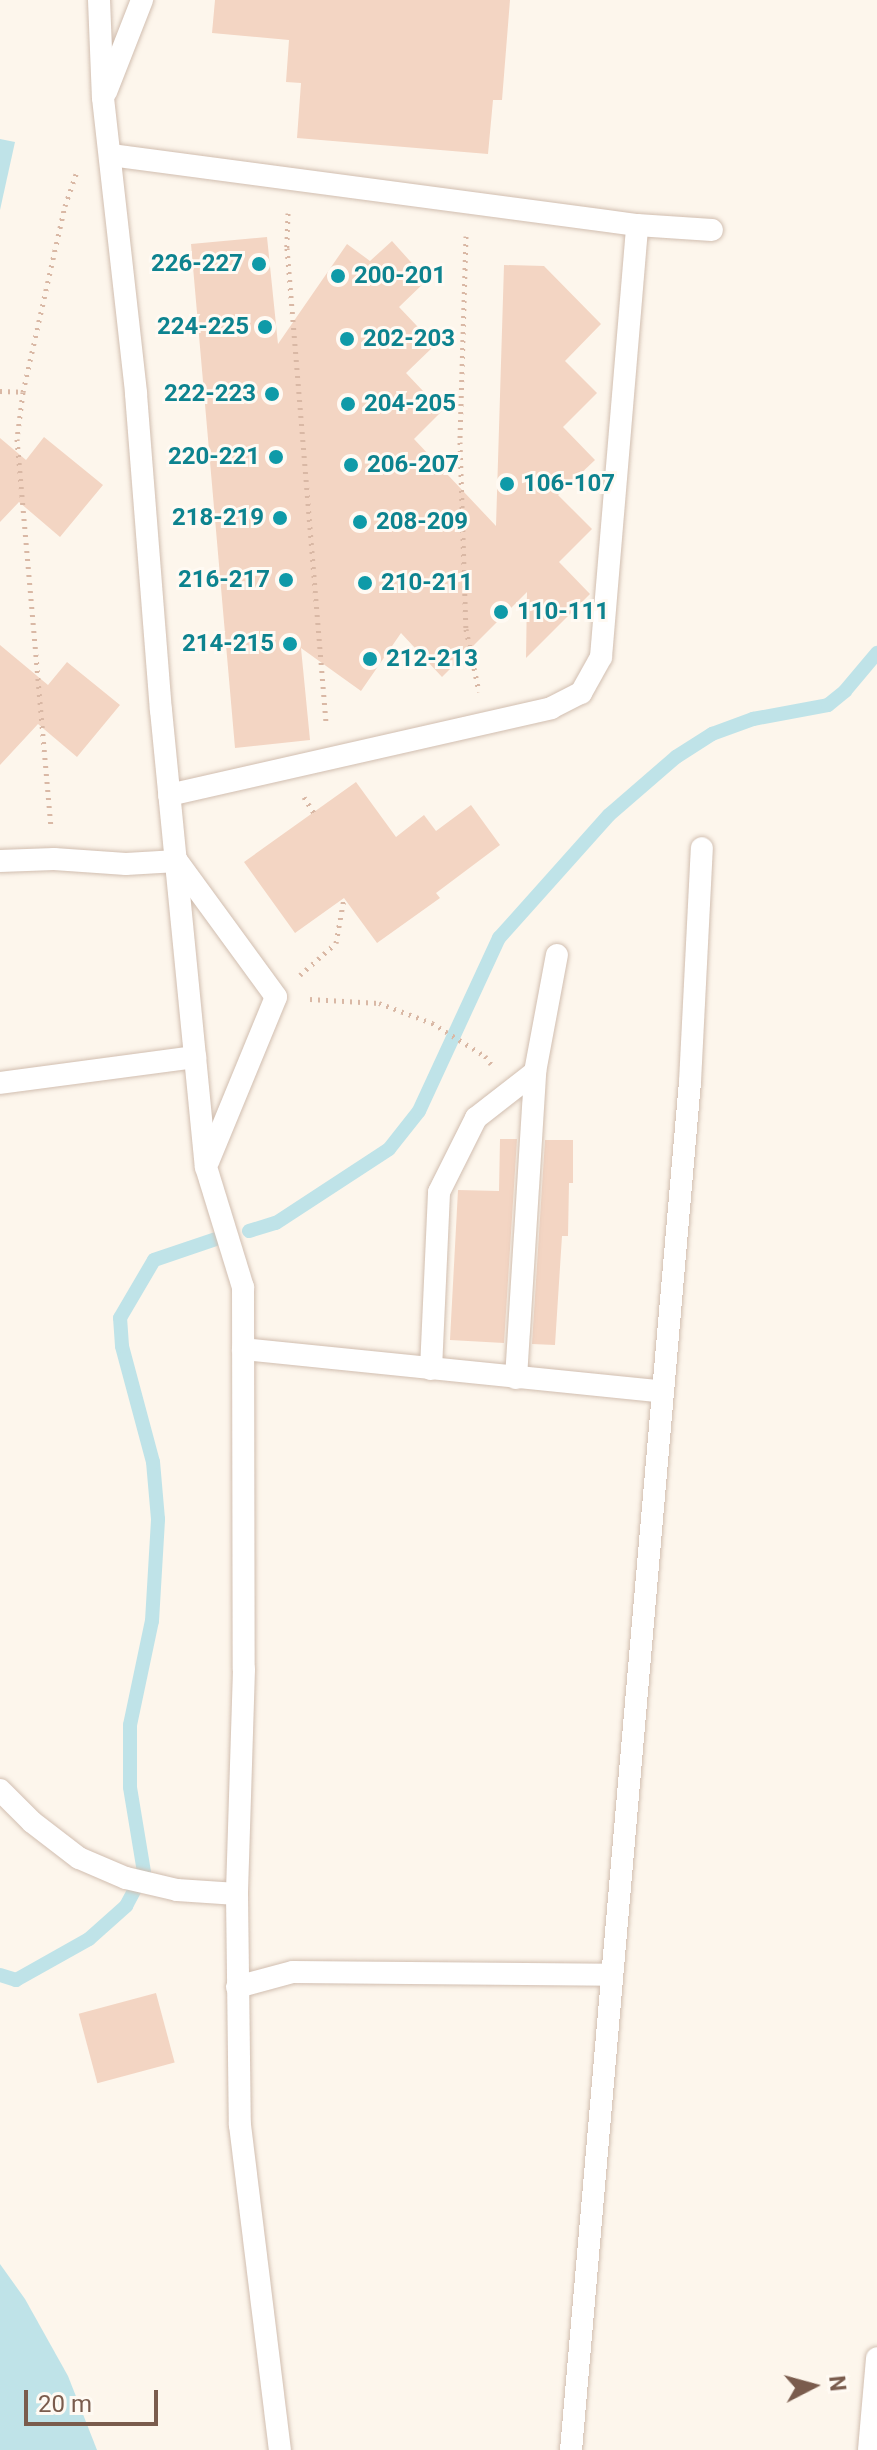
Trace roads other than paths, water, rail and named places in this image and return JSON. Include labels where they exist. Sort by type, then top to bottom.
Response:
[{"type":"lane","points":[[99,0],[103,98],[136,394],[169,795],[206,1167],[243,1287],[244,1669],[237,1894],[240,2125],[280,2450]]},
{"type":"lane","points":[[103,98],[142,0]]},
{"type":"lane","points":[[111,155],[637,225],[712,230]]},
{"type":"lane","points":[[169,795],[551,708],[581,693],[601,657],[637,225]]},
{"type":"lane","points":[[571,2450],[690,1082],[702,848]]},
{"type":"lane","points":[[0,861],[54,859],[126,864],[177,861]]},
{"type":"lane","points":[[177,861],[276,997],[206,1167]]},
{"type":"lane","points":[[516,1378],[535,1072],[557,955]]},
{"type":"lane","points":[[0,1083],[195,1057]]},
{"type":"lane","points":[[431,1369],[439,1192],[476,1118],[535,1072]]},
{"type":"lane","points":[[243,1349],[663,1392]]},
{"type":"lane","points":[[0,1790],[32,1822],[79,1858],[126,1878],[177,1890],[237,1894]]},
{"type":"lane","points":[[237,1987],[293,1972],[612,1975]]},
{"type":"lane","points":[[869,2450],[877,2358]]},
{"type":"water","points":[[0,139],[15,142],[0,210]]},
{"type":"water","points":[[0,2264],[25,2299],[68,2376],[97,2450],[0,2450]]},
{"type":"waterway","points":[[249,1231],[276,1223],[389,1149],[419,1111],[499,938],[609,815],[676,757],[712,734],[753,719],[828,705],[845,691],[877,653]]},
{"type":"waterway","points":[[0,1975],[16,1980],[89,1939],[126,1906],[144,1872],[130,1787],[130,1725],[152,1621],[158,1519],[153,1462],[122,1346],[120,1318],[154,1260],[216,1239]]},
{"type":"place","name":"226-227","points":[[259,264]]},
{"type":"place","name":"200-201","points":[[338,276]]},
{"type":"place","name":"224-225","points":[[265,327]]},
{"type":"place","name":"202-203","points":[[347,339]]},
{"type":"place","name":"222-223","points":[[272,394]]},
{"type":"place","name":"204-205","points":[[348,404]]},
{"type":"place","name":"220-221","points":[[276,457]]},
{"type":"place","name":"206-207","points":[[351,465]]},
{"type":"place","name":"106-107","points":[[507,484]]},
{"type":"place","name":"218-219","points":[[280,518]]},
{"type":"place","name":"208-209","points":[[360,522]]},
{"type":"place","name":"216-217","points":[[286,580]]},
{"type":"place","name":"210-211","points":[[365,583]]},
{"type":"place","name":"110-111","points":[[501,612]]},
{"type":"place","name":"214-215","points":[[290,644]]},
{"type":"place","name":"212-213","points":[[370,659]]}]
